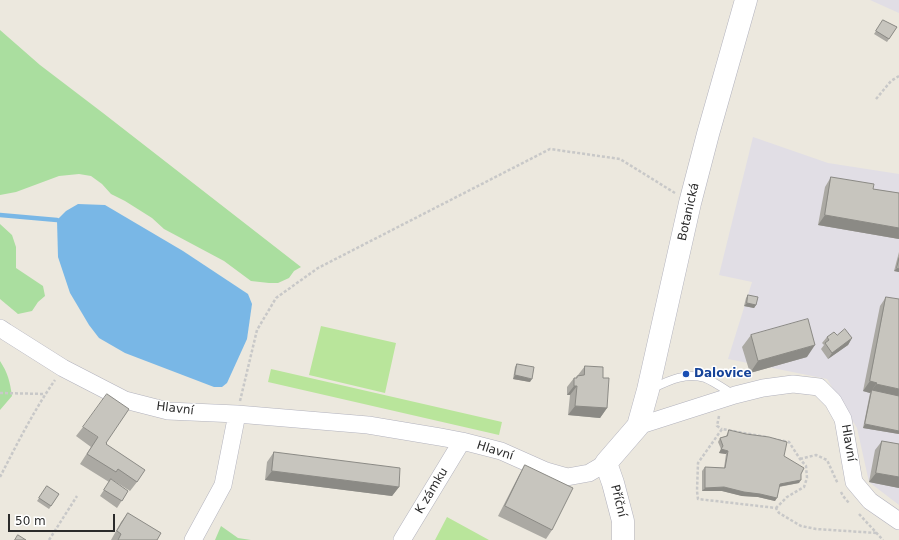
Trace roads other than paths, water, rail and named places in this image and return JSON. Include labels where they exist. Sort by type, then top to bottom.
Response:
[{"type":"street","name":"Botanická","points":[[638,426],[648,390],[690,203],[746,0]]},
{"type":"street","name":"Hlavní","points":[[0,328],[63,368],[125,400],[168,411],[237,414],[368,425],[440,437],[501,451],[546,471],[567,476],[589,473],[606,463],[638,426],[735,395],[763,388],[793,384],[819,387],[833,401],[843,419],[854,482],[870,501],[899,521]]},
{"type":"street","points":[[193,540],[223,485],[237,414]]},
{"type":"street","name":"K zámku","points":[[402,540],[462,441]]},
{"type":"street","name":"Příční","points":[[606,463],[623,522],[623,540]]},
{"type":"lane","points":[[648,390],[673,378],[692,375],[706,378],[735,395]]},
{"type":"water","points":[[78,204],[105,205],[183,251],[248,294],[252,304],[247,339],[227,383],[222,387],[214,387],[125,353],[99,338],[89,325],[70,293],[58,257],[57,220],[66,211]]},
{"type":"waterway","points":[[0,215],[57,220]]},
{"type":"place","name":"Dalovice","points":[[686,374]]}]
